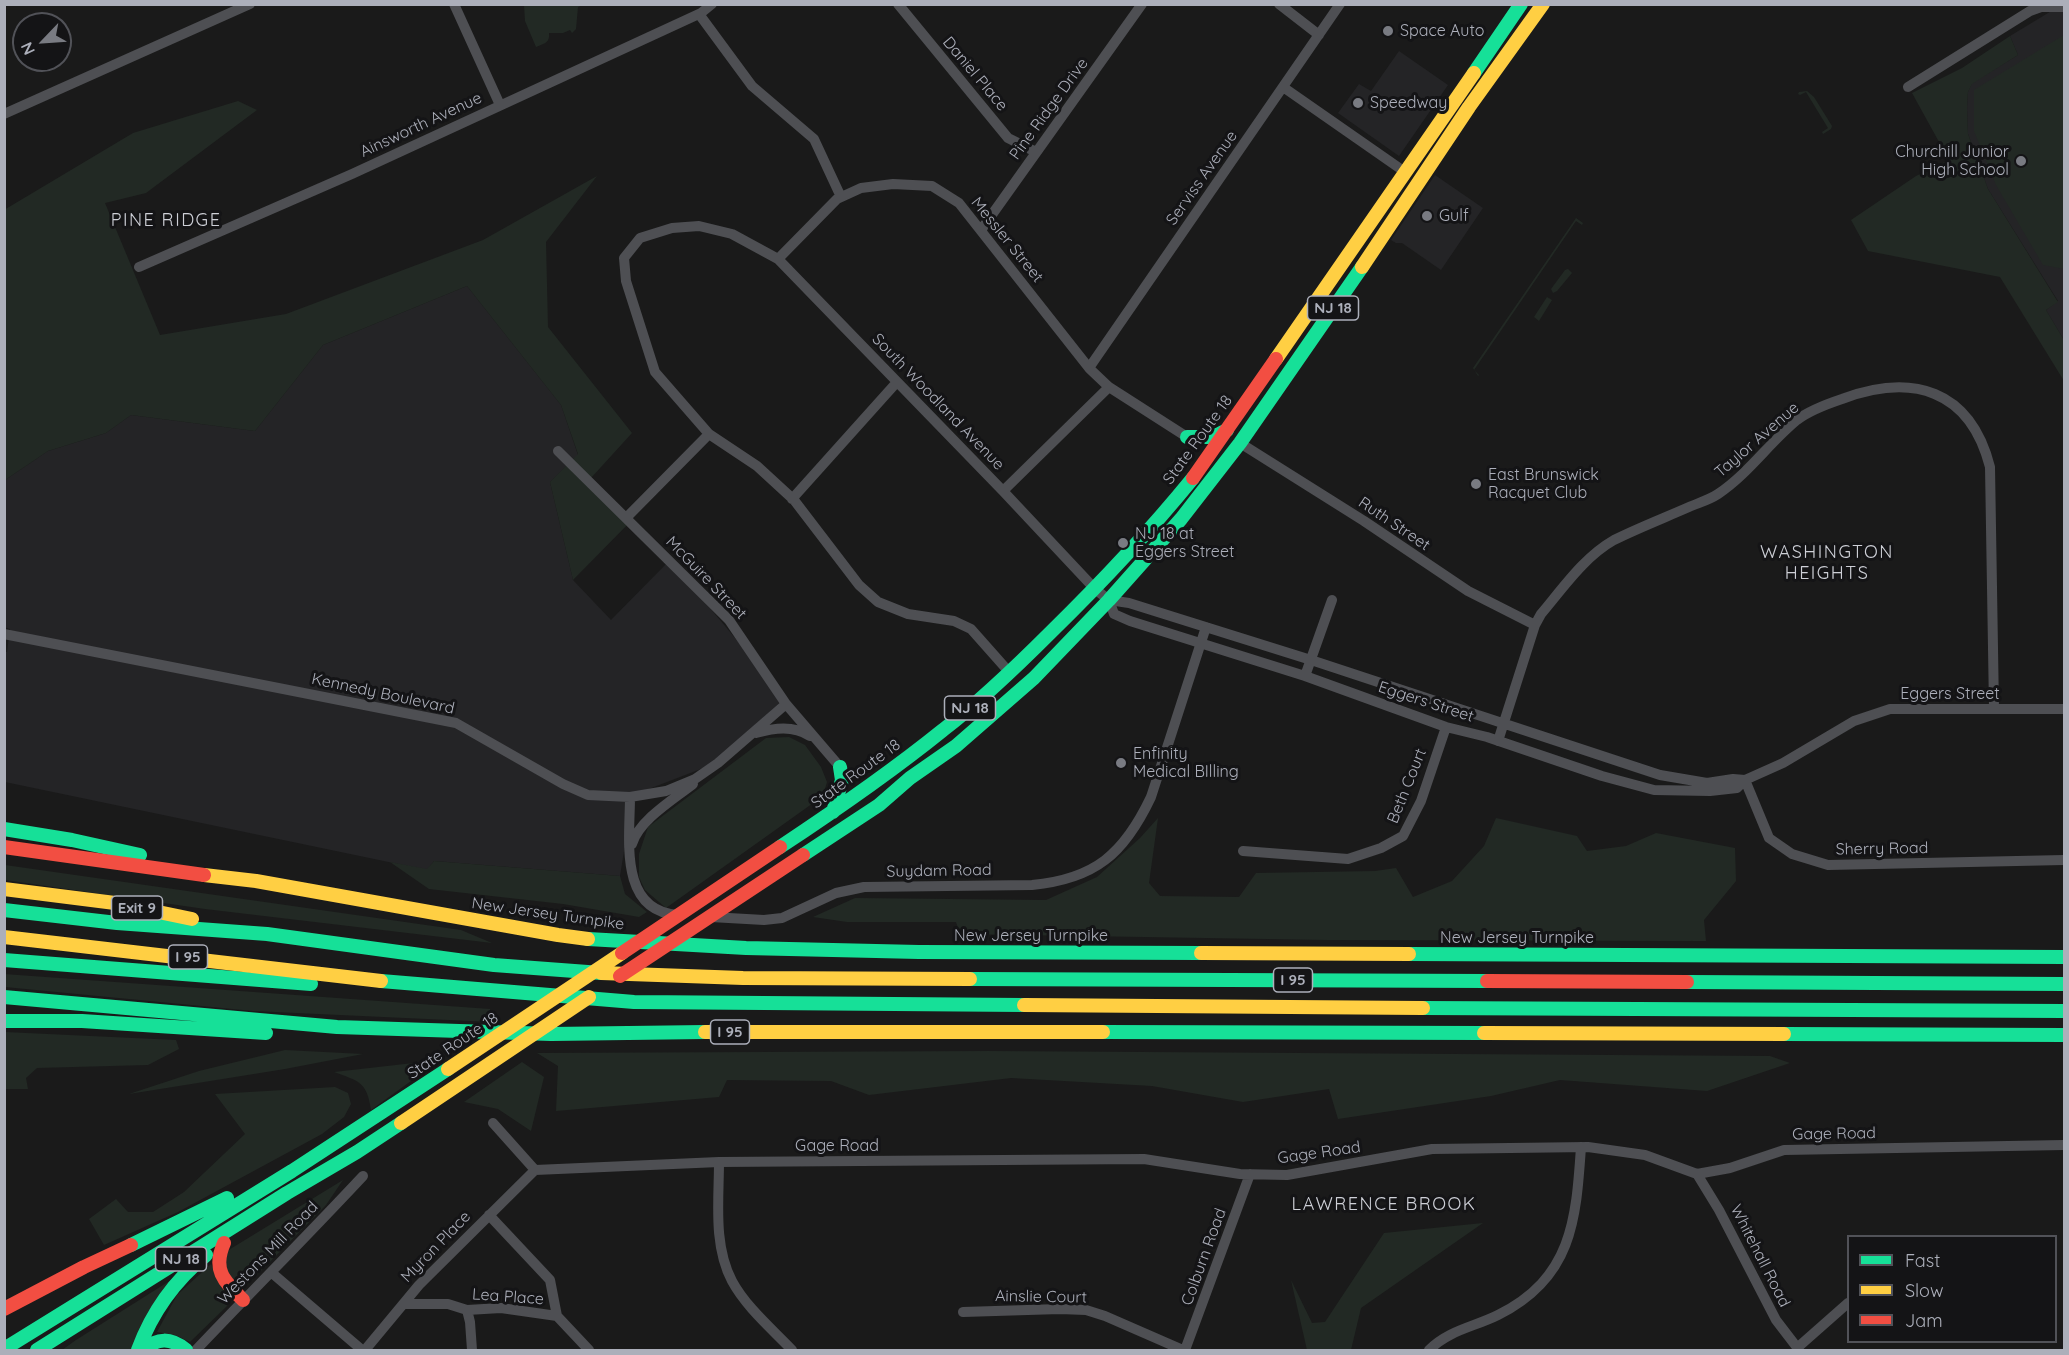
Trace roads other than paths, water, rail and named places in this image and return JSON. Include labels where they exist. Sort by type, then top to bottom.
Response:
[{"type":"highway","name":"State Route 18","points":[[4,1349],[292,1171],[833,812],[944,730],[1010,673],[1095,589],[1151,529],[1201,468],[1521,4]]},
{"type":"highway","name":"State Route 18","points":[[37,1350],[277,1199],[328,1170],[879,805],[910,778],[956,746],[1034,678],[1109,600],[1180,519],[1240,443],[1469,107],[1543,4]]},
{"type":"highway","points":[[1187,437],[1213,437],[1227,430]]},
{"type":"highway","points":[[1187,437],[1198,451],[1201,468]]},
{"type":"highway","points":[[833,812],[842,780],[840,767],[858,774],[883,774]]},
{"type":"highway","points":[[4,829],[72,840],[182,865],[239,875],[256,881]]},
{"type":"highway","name":"New Jersey Turnpike","points":[[4,847],[256,881],[558,935],[599,940],[746,948],[919,952],[2064,957]]},
{"type":"highway","name":"Exit 9","points":[[4,890],[115,903],[267,934]]},
{"type":"highway","name":"I 95","points":[[4,910],[267,934],[494,965],[636,975],[754,978],[2064,984]]},
{"type":"highway","name":"I 95","points":[[4,937],[141,951],[372,980],[634,1002],[2064,1011]]},
{"type":"highway","points":[[4,960],[322,985],[372,980]]},
{"type":"highway","name":"I 95","points":[[4,997],[337,1027],[551,1034],[774,1031],[2064,1035]]},
{"type":"highway","points":[[4,1021],[82,1021],[320,1037],[447,1032]]},
{"type":"highway","points":[[140,1350],[148,1323],[175,1285],[197,1261],[290,1201],[328,1170]]},
{"type":"highway","points":[[4,1309],[84,1266],[185,1220],[243,1188],[292,1171]]},
{"type":"highway","points":[[224,1243],[218,1259],[219,1269],[226,1282],[243,1300]]},
{"type":"highway","points":[[140,1350],[166,1339],[174,1341],[186,1350]]},
{"type":"street","points":[[4,114],[250,4]]},
{"type":"street","points":[[454,4],[500,105]]},
{"type":"street","name":"Ainsworth Avenue","points":[[139,267],[352,174],[699,14],[712,4]]},
{"type":"street","name":"Daniel Place","points":[[898,4],[1008,138],[1036,152]]},
{"type":"street","name":"Pine Ridge Drive","points":[[981,230],[1142,4]]},
{"type":"street","points":[[1279,4],[1319,35]]},
{"type":"street","name":"Serviss Avenue","points":[[1089,368],[1340,4]]},
{"type":"street","points":[[1908,87],[2031,11],[2041,7],[2064,7]]},
{"type":"street","points":[[699,14],[752,86],[814,139],[841,197]]},
{"type":"street","points":[[1283,87],[1405,172]]},
{"type":"street","name":"Messler Street","points":[[778,259],[841,197],[861,188],[893,184],[932,186],[959,204],[1089,368],[1109,387],[1187,437]]},
{"type":"street","name":"South Woodland Avenue","points":[[709,434],[655,372],[626,281],[624,258],[640,238],[672,228],[699,226],[732,234],[778,259],[1095,589]]},
{"type":"street","points":[[792,499],[897,382]]},
{"type":"street","points":[[1003,491],[1109,387]]},
{"type":"street","name":"Taylor Avenue","points":[[1498,741],[1535,625],[1541,614],[1592,555],[1614,541],[1716,495],[1740,476],[1798,420],[1819,407],[1860,392],[1886,387],[1911,387],[1930,391],[1947,399],[1971,424],[1986,452],[1990,467],[1994,708]]},
{"type":"street","points":[[627,517],[709,434],[757,466],[792,499],[859,585],[878,602],[908,614],[954,621],[971,629],[1010,673]]},
{"type":"street","name":"Ruth Street","points":[[1240,443],[1364,521],[1468,591],[1535,625]]},
{"type":"street","name":"McGuire Street","points":[[558,451],[627,517],[729,621],[786,704],[840,767]]},
{"type":"street","name":"Eggers Street","points":[[1095,589],[1109,600],[1129,603],[1311,660],[1660,775],[1707,783],[1733,779],[1745,780]]},
{"type":"street","name":"Eggers Street","points":[[1109,600],[1114,614],[1130,621],[1305,676],[1446,727],[1654,790],[1684,792],[1737,788],[1745,780],[1783,763],[1854,721],[1890,709],[2064,709]]},
{"type":"street","points":[[1305,676],[1332,600]]},
{"type":"street","name":"Suydam Road","points":[[630,797],[631,872],[635,887],[645,900],[656,908],[671,914],[764,920],[782,918],[849,889],[1032,885],[1072,878],[1089,871],[1119,849],[1142,816],[1151,797],[1206,627]]},
{"type":"street","name":"Kennedy Boulevard","points":[[4,634],[456,723],[562,784],[588,795],[630,797],[666,791],[695,779],[718,763],[786,704]]},
{"type":"street","name":"Beth Court","points":[[1243,851],[1348,859],[1381,848],[1403,836],[1420,801],[1446,727]]},
{"type":"street","points":[[750,735],[789,728],[801,730],[815,739]]},
{"type":"street","points":[[1602,776],[1610,758]]},
{"type":"street","points":[[630,852],[635,836],[647,821],[718,763]]},
{"type":"street","name":"Sherry Road","points":[[1745,780],[1769,838],[1792,854],[1828,865],[2064,860]]},
{"type":"street","points":[[493,1123],[535,1170]]},
{"type":"street","name":"Gage Road","points":[[535,1170],[719,1162],[1144,1159],[1250,1174],[1287,1175],[1432,1149],[1581,1147],[1645,1155],[1696,1173],[1730,1168],[1784,1150],[2064,1145]]},
{"type":"street","points":[[1429,1350],[1451,1333],[1497,1316],[1517,1304],[1552,1273],[1565,1250],[1573,1225],[1578,1196],[1581,1147]]},
{"type":"street","points":[[719,1162],[720,1239],[724,1262],[732,1282],[748,1304],[792,1350]]},
{"type":"street","name":"Myron Place","points":[[364,1350],[419,1286],[535,1170]]},
{"type":"street","name":"Whitehall Road","points":[[1696,1173],[1719,1210],[1776,1320],[1798,1349]]},
{"type":"street","name":"Colburn Road","points":[[1184,1350],[1250,1174]]},
{"type":"street","name":"Westons Mill Road","points":[[196,1350],[363,1176]]},
{"type":"street","name":"Lea Place","points":[[404,1304],[448,1305],[467,1310],[501,1308],[557,1316],[550,1280],[489,1215]]},
{"type":"street","points":[[272,1273],[364,1350]]},
{"type":"street","points":[[1798,1349],[1847,1304]]},
{"type":"street","points":[[467,1310],[472,1350]]},
{"type":"street","name":"Ainslie Court","points":[[963,1312],[1086,1310],[1184,1350]]},
{"type":"street","points":[[557,1316],[589,1350]]},
{"type":"place","name":"Space Auto","points":[[1388,31]]},
{"type":"place","name":"Speedway","points":[[1358,103]]},
{"type":"place","name":"Churchill Junior High School","points":[[2021,161]]},
{"type":"place","name":"Gulf","points":[[1427,216]]},
{"type":"place","name":"East Brunswick Racquet Club","points":[[1476,484]]},
{"type":"place","name":"NJ 18 at Eggers Street","points":[[1123,543]]},
{"type":"place","name":"Enfinity Medical BIlling","points":[[1121,763]]},
{"type":"district","name":"PINE RIDGE","points":[[166,221]]},
{"type":"district","name":"WASHINGTON HEIGHTS","points":[[1827,563]]},
{"type":"district","name":"LAWRENCE BROOK","points":[[1384,1205]]}]
